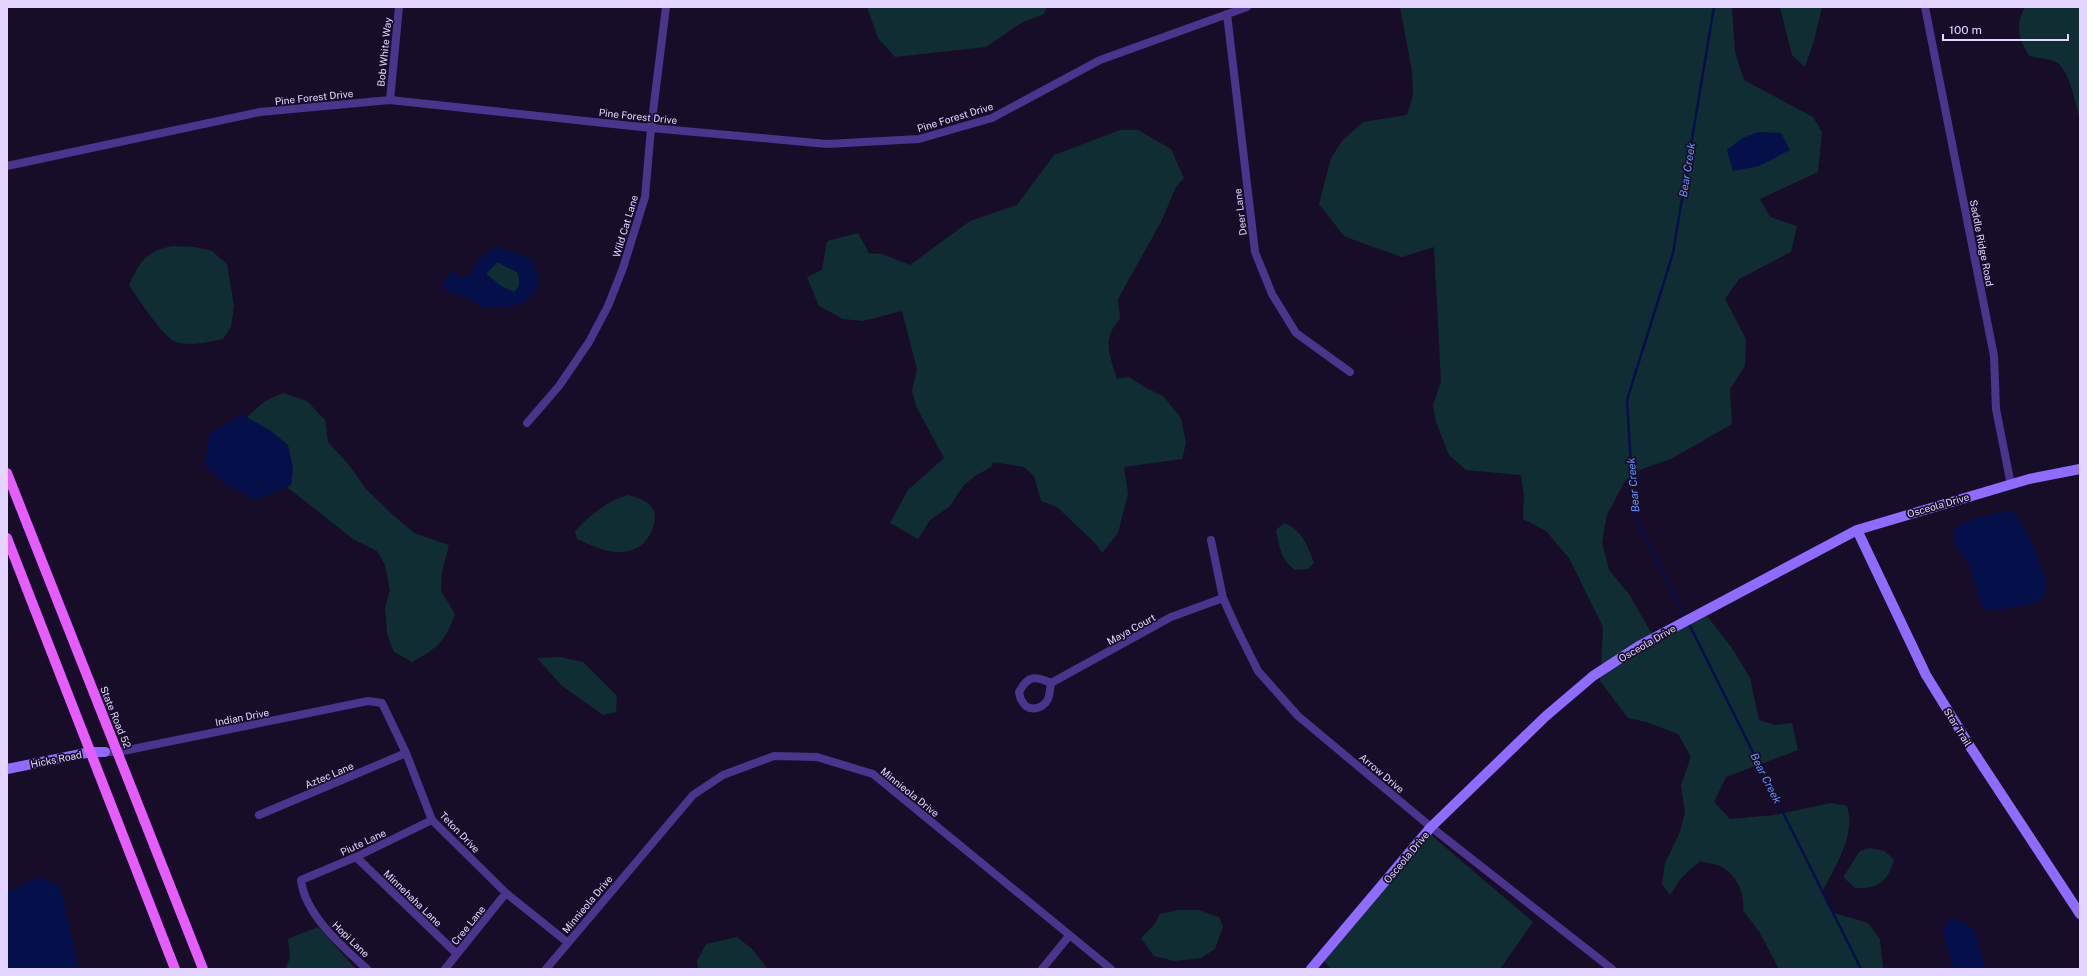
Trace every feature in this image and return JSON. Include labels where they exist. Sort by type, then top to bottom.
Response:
[{"type":"main road","name":"State Road 52","points":[[7,473],[203,969]]},
{"type":"main road","points":[[7,538],[175,969]]},
{"type":"street","name":"Bob White Way","points":[[390,100],[399,7]]},
{"type":"street","name":"Wild Cat Lane","points":[[528,423],[559,386],[589,342],[608,306],[623,268],[645,197],[651,128],[666,7]]},
{"type":"street","name":"Pine Forest Drive","points":[[7,166],[260,112],[390,100],[651,128],[828,144],[919,139],[992,118],[1100,60],[1247,7]]},
{"type":"street","name":"Saddle Ridge Road","points":[[1925,7],[1994,356],[1996,409],[2011,485]]},
{"type":"street","name":"Deer Lane","points":[[1227,14],[1255,252],[1272,294],[1296,333],[1350,372]]},
{"type":"street","name":"Osceola Drive","points":[[1311,969],[1431,827],[1546,716],[1593,676],[1639,646],[1857,530],[2011,485],[2080,469]]},
{"type":"street","name":"Star Trail","points":[[1857,530],[1926,675],[1971,748],[2080,914]]},
{"type":"street","name":"Arrow Drive","points":[[1212,540],[1223,598],[1258,671],[1298,716],[1431,827],[1612,969]]},
{"type":"street","name":"Maya Court","points":[[1051,682],[1171,617],[1223,598]]},
{"type":"street","name":"Indian Drive","points":[[105,752],[118,752],[368,701],[382,703]]},
{"type":"street","name":"Teton Drive","points":[[382,703],[406,753],[432,820],[506,893],[567,942]]},
{"type":"street","name":"Hicks Road","points":[[7,769],[91,752],[105,752]]},
{"type":"street","name":"Aztec Lane","points":[[259,815],[406,753]]},
{"type":"street","name":"Minnieola Drive","points":[[546,969],[567,942],[693,795],[723,774],[774,756],[816,757],[873,774],[1111,969]]},
{"type":"street","name":"Piute Lane","points":[[301,880],[356,857],[432,820]]},
{"type":"street","name":"Minnehaha Lane","points":[[356,857],[457,954]]},
{"type":"street","name":"Hopi Lane","points":[[301,880],[302,891],[324,928],[367,969]]},
{"type":"street","name":"Cree Lane","points":[[446,969],[506,893]]},
{"type":"street","points":[[1042,969],[1069,936]]},
{"type":"green space","points":[[867,7],[1047,7],[1044,14],[1021,23],[986,47],[895,57],[878,38]]},
{"type":"green space","points":[[1400,7],[1732,7],[1735,52],[1744,80],[1813,117],[1822,132],[1818,172],[1760,199],[1770,217],[1797,226],[1791,252],[1739,279],[1725,299],[1746,339],[1745,366],[1730,389],[1732,424],[1671,459],[1642,469],[1625,481],[1607,515],[1602,542],[1609,570],[1629,594],[1652,634],[1601,666],[1603,627],[1569,558],[1546,531],[1523,519],[1524,497],[1521,475],[1466,470],[1449,455],[1436,422],[1433,405],[1441,382],[1434,247],[1402,257],[1362,243],[1344,236],[1319,204],[1331,158],[1342,141],[1363,122],[1407,115],[1413,95],[1412,71]]},
{"type":"green space","points":[[1780,7],[1822,7],[1814,41],[1805,67],[1792,55]]},
{"type":"green space","points":[[2025,7],[2080,7],[2080,119],[2068,78],[2060,65],[2051,60],[2029,56],[2020,38],[2019,27]]},
{"type":"green space","points":[[1120,130],[1138,130],[1171,149],[1184,178],[1176,187],[1161,222],[1118,299],[1120,319],[1114,326],[1109,341],[1110,355],[1117,379],[1129,377],[1146,388],[1163,396],[1181,418],[1186,443],[1182,459],[1124,467],[1128,494],[1118,533],[1102,553],[1095,543],[1057,507],[1041,501],[1034,476],[1024,467],[993,462],[991,467],[975,476],[964,485],[949,507],[930,520],[918,539],[890,523],[908,490],[944,458],[916,406],[912,391],[917,369],[902,311],[863,321],[843,319],[819,306],[807,277],[822,270],[827,241],[858,233],[869,253],[882,254],[910,265],[970,221],[1017,205],[1054,155]]},
{"type":"green space","points":[[172,246],[195,247],[212,251],[227,264],[234,306],[231,327],[223,339],[192,344],[174,341],[157,324],[129,285],[144,259],[155,251]]},
{"type":"green space","points":[[497,262],[517,272],[519,283],[518,288],[514,292],[501,286],[486,274]]},
{"type":"green space","points":[[283,393],[307,401],[325,420],[328,442],[349,465],[366,489],[393,515],[414,533],[449,545],[442,572],[441,591],[455,614],[448,631],[440,643],[412,662],[394,652],[387,634],[385,608],[390,590],[385,565],[377,551],[353,539],[287,487],[291,485],[247,417],[265,401]]},
{"type":"green space","points":[[629,495],[646,502],[655,512],[655,521],[652,530],[642,545],[625,552],[613,552],[577,539],[575,531],[593,514],[614,500]]},
{"type":"green space","points":[[1284,523],[1300,534],[1304,539],[1314,563],[1308,569],[1295,570],[1283,557],[1276,530]]},
{"type":"green space","points":[[1707,616],[1732,648],[1750,678],[1759,720],[1775,725],[1792,723],[1798,750],[1726,777],[1714,802],[1730,819],[1775,815],[1831,803],[1847,806],[1849,829],[1843,851],[1822,893],[1831,912],[1868,923],[1880,939],[1883,969],[1779,969],[1760,933],[1743,910],[1743,897],[1736,880],[1720,866],[1700,861],[1682,877],[1670,895],[1662,884],[1665,863],[1680,832],[1685,812],[1681,785],[1691,757],[1678,734],[1646,722],[1628,718],[1600,681],[1600,677],[1642,649]]},
{"type":"green space","points":[[560,657],[583,662],[617,696],[616,712],[603,715],[561,685],[537,658]]},
{"type":"green space","points":[[1431,835],[1533,922],[1500,969],[1331,969],[1324,961]]},
{"type":"green space","points":[[1870,848],[1884,851],[1894,859],[1892,867],[1885,879],[1876,885],[1855,888],[1843,877],[1860,851]]},
{"type":"green space","points":[[1178,910],[1198,910],[1219,917],[1223,927],[1215,949],[1201,958],[1175,961],[1154,956],[1141,938],[1154,925],[1160,914]]},
{"type":"green space","points":[[318,927],[356,969],[285,969],[290,958],[288,939]]},
{"type":"green space","points":[[737,937],[752,949],[768,969],[698,969],[697,961],[706,944]]},
{"type":"shaded area","points":[[1759,132],[1781,133],[1790,150],[1759,166],[1733,171],[1727,150],[1742,138]]},
{"type":"shaded area","points":[[497,246],[533,260],[539,281],[535,293],[523,303],[505,307],[482,307],[468,297],[447,292],[442,285],[450,273],[455,272],[459,277],[470,275],[480,258]],"holes":[[[497,262],[517,272],[519,283],[518,288],[514,292],[501,286],[486,274]]]},
{"type":"shaded area","points":[[241,414],[271,431],[288,445],[293,468],[291,485],[255,500],[225,484],[205,466],[209,435]]},
{"type":"shaded area","points":[[2011,510],[2031,538],[2045,578],[2045,594],[2038,603],[1996,610],[1983,609],[1968,562],[1955,544],[1953,530],[1971,519]]},
{"type":"shaded area","points":[[40,877],[60,886],[79,969],[7,969],[7,892]]},
{"type":"shaded area","points":[[1950,919],[1960,920],[1974,929],[1985,969],[1952,969],[1943,929]]},
{"type":"waterway","name":"Bear Creek","points":[[1686,618],[1634,514],[1627,400],[1673,253],[1714,7]]},
{"type":"waterway","name":"Bear Creek","points":[[1688,622],[1861,969]]}]
